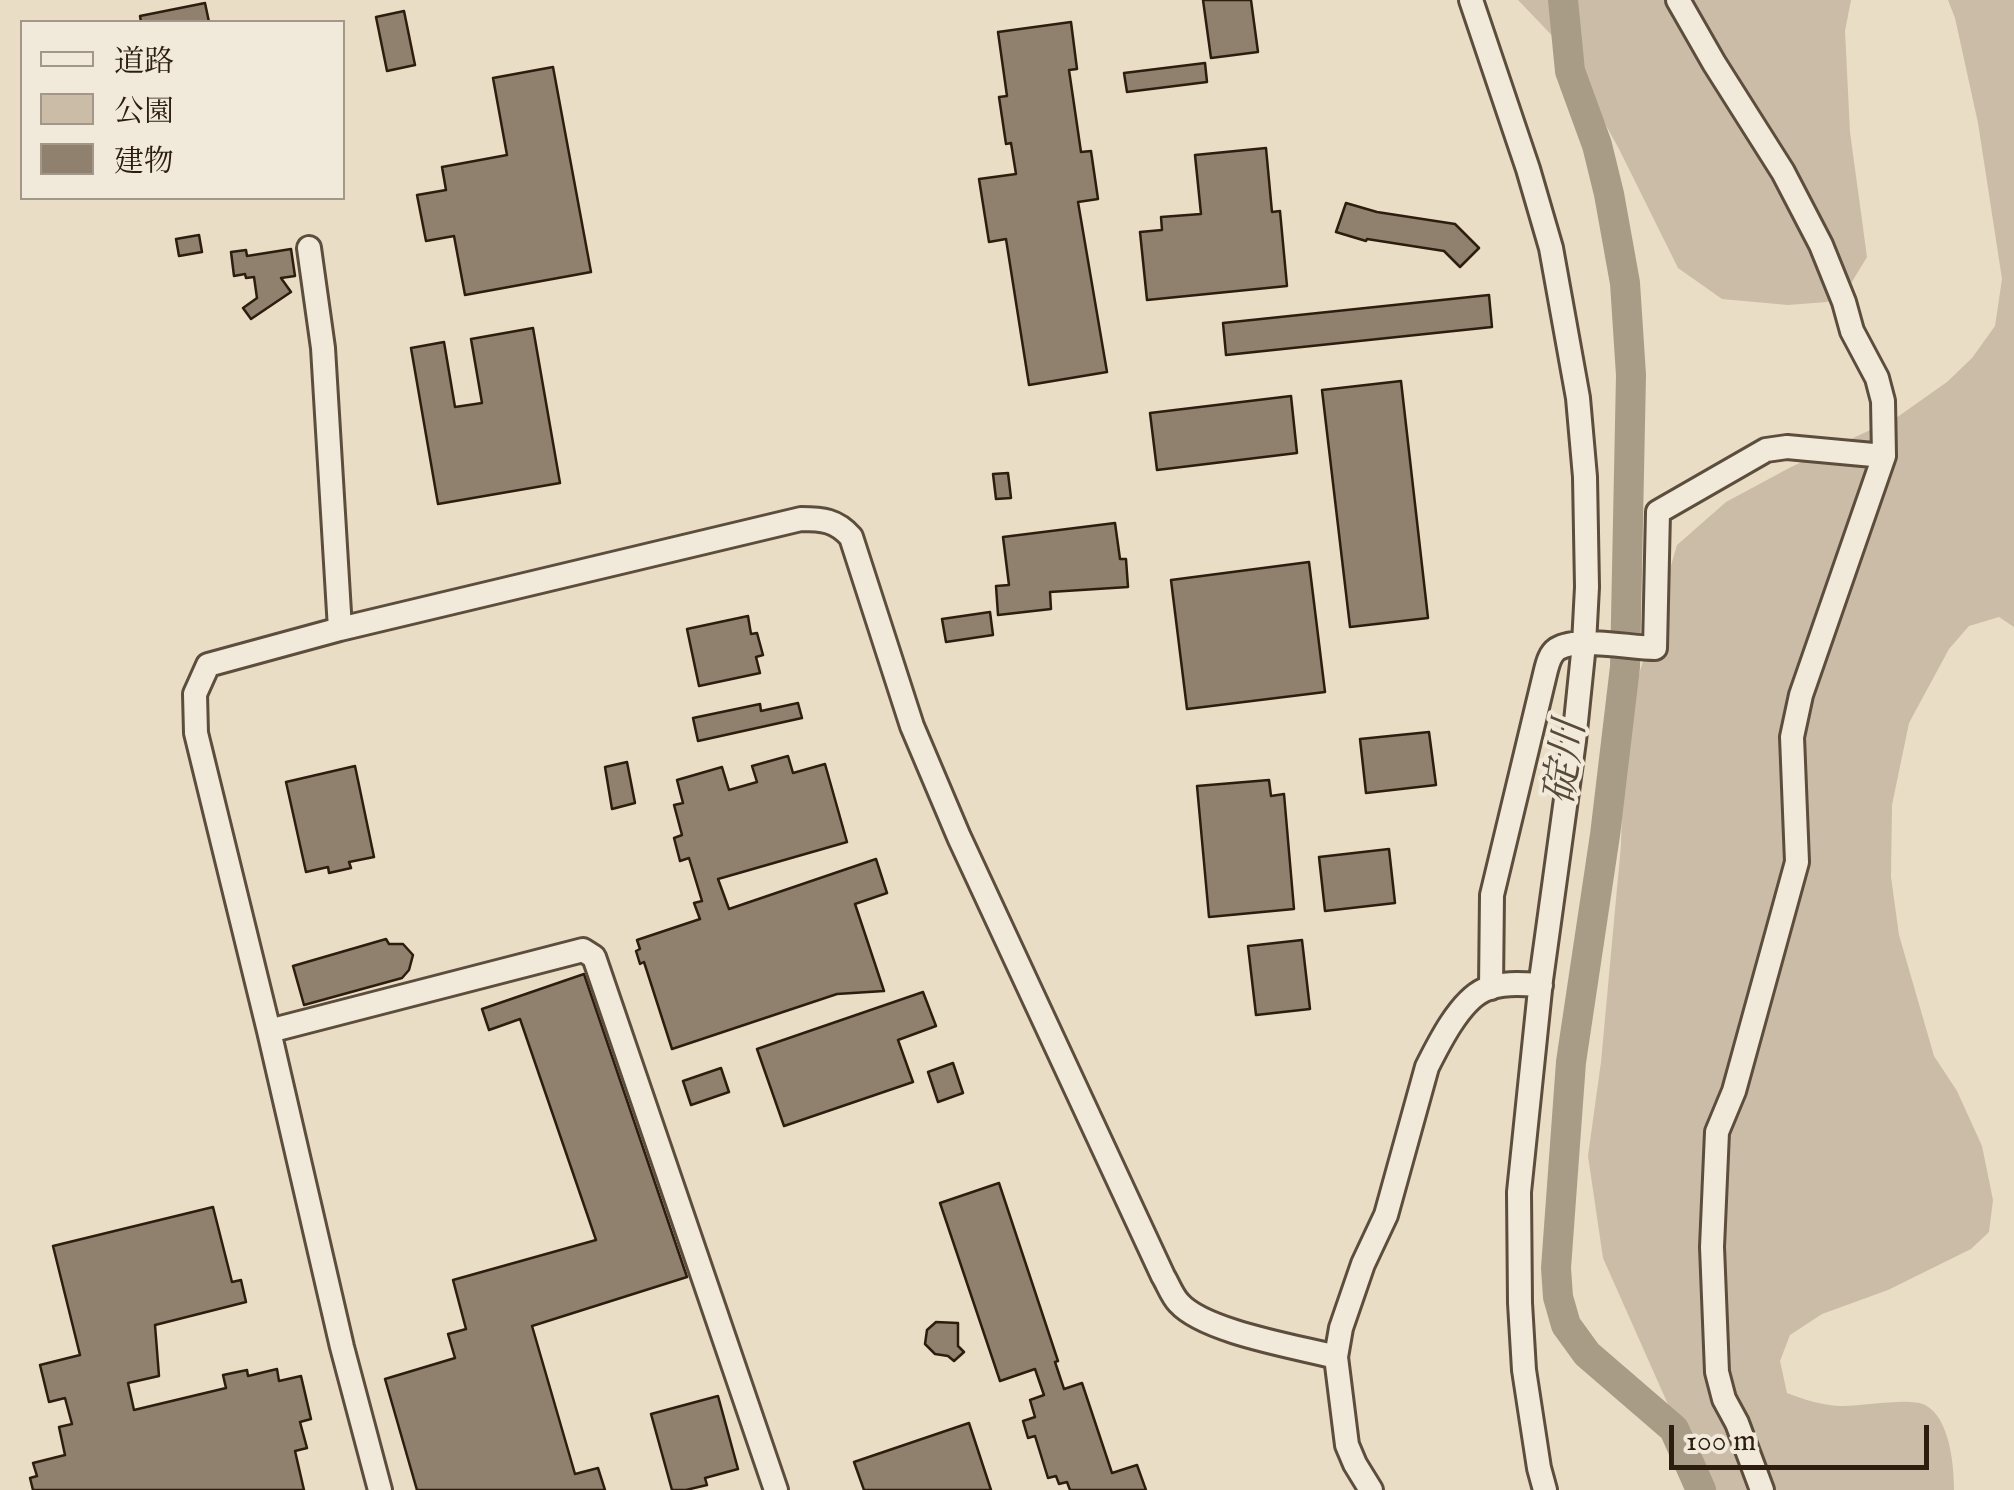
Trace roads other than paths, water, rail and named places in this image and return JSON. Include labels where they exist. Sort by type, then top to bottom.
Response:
[{"type":"street","points":[[1471,0],[1551,248],[1567,330],[1578,398],[1585,478],[1587,587],[1596,644],[1574,741],[1518,1192],[1524,1370],[1545,1490]]},
{"type":"street","points":[[1678,0],[1783,172],[1821,244],[1852,331],[1877,378],[1883,401],[1884,456],[1802,695],[1792,737],[1798,862],[1734,1091],[1717,1132],[1712,1246],[1718,1372],[1724,1399],[1762,1490]]},
{"type":"street","points":[[309,248],[323,348],[340,629]]},
{"type":"street","points":[[1490,988],[1492,895],[1552,653],[1561,647],[1596,644],[1655,648],[1658,512],[1766,450],[1787,447],[1884,456]]},
{"type":"street","points":[[380,1490],[342,1347],[196,733],[195,694],[208,665],[340,629],[801,518],[825,519],[842,527],[851,537],[912,726],[959,837],[1162,1276],[1179,1304],[1202,1320],[1336,1357]]},
{"type":"street","points":[[269,1031],[583,950],[594,957],[776,1490]]},
{"type":"street","points":[[1371,1490],[1347,1445],[1336,1357],[1341,1328],[1363,1264],[1386,1215],[1427,1067],[1462,1010],[1483,990],[1506,984],[1541,985]]},
{"type":"waterway","name":"碇川","points":[[1563,0],[1570,71],[1597,145],[1609,194],[1625,283],[1631,375],[1625,667],[1571,1062],[1556,1268],[1558,1297],[1566,1325],[1587,1354],[1674,1429],[1701,1490]]}]
